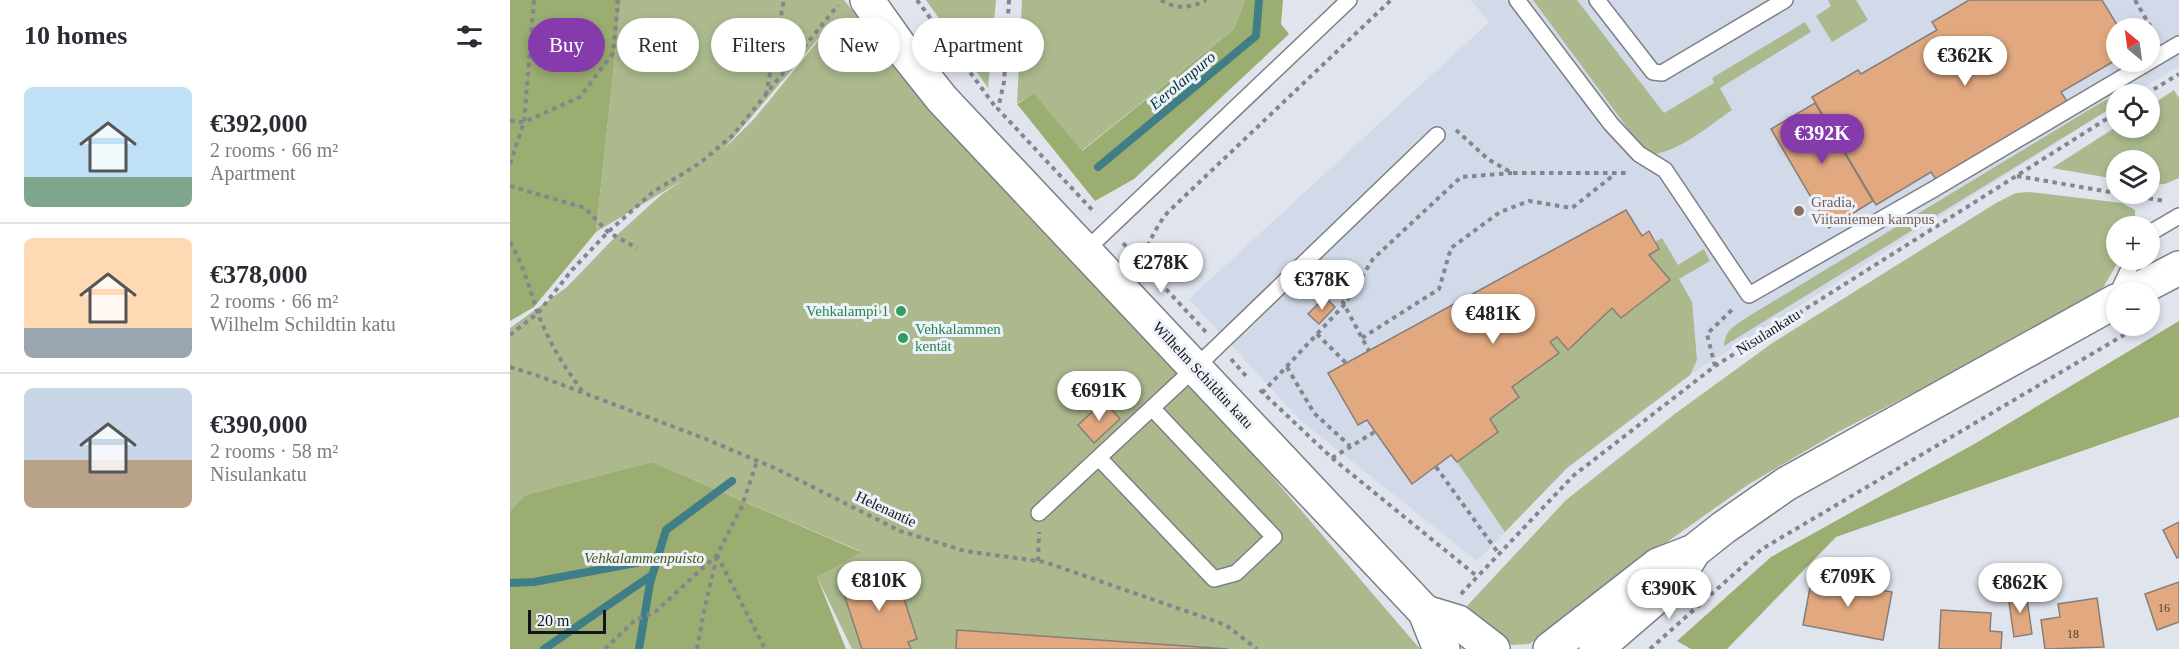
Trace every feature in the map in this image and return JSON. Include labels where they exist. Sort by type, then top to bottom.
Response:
[{"type":"street","name":"Wilhelm Schildtin katu","points":[[867,0],[942,99],[1085,251],[1207,356],[1425,612],[1437,642],[1443,649]]},
{"type":"street","points":[[2151,282],[2179,268]]},
{"type":"street","points":[[1550,649],[1659,565],[1694,551],[1786,484],[2106,305]]},
{"type":"street","points":[[1596,649],[1676,580],[1694,551]]},
{"type":"street","points":[[1425,612],[1458,622],[1493,649]]},
{"type":"lane","points":[[1085,251],[1348,0]]},
{"type":"lane","points":[[1517,0],[1611,124],[1639,154],[1665,170],[1749,295],[2179,44]]},
{"type":"lane","points":[[1597,0],[1653,72],[1662,73],[1785,0]]},
{"type":"lane","points":[[1040,513],[1437,135]]},
{"type":"lane","points":[[2160,227],[2179,216]]},
{"type":"lane","points":[[1099,458],[1214,579],[1236,573],[1274,537],[1152,408]]},
{"type":"path","points":[[510,164],[524,122],[534,0]]},
{"type":"path","points":[[510,121],[524,122],[580,97],[613,53],[618,2],[616,0]]},
{"type":"path","points":[[766,96],[784,0]]},
{"type":"path","points":[[510,335],[538,313],[572,270],[608,232],[653,192],[700,163],[733,135],[842,0]]},
{"type":"path","points":[[917,0],[998,109],[1141,263],[1207,356],[1248,377]]},
{"type":"path","points":[[998,109],[1004,82],[1009,0]]},
{"type":"path","points":[[1161,0],[1170,6],[1193,7],[1206,0]]},
{"type":"path","points":[[1141,263],[1158,224],[1168,212],[1391,0]]},
{"type":"path","points":[[2160,86],[2179,74]]},
{"type":"path","name":"Nisulankatu","points":[[1456,598],[1573,476],[1714,366],[2106,119]]},
{"type":"path","points":[[1437,135],[1449,123],[1488,159],[1512,173]]},
{"type":"path","points":[[1262,393],[1344,305],[1373,259],[1461,177],[1512,173],[1615,174],[1665,170]]},
{"type":"path","points":[[1362,338],[1439,289],[1450,248],[1500,212],[1529,201],[1572,208],[1615,174]]},
{"type":"path","points":[[2017,176],[2106,191]]},
{"type":"path","points":[[510,186],[585,208],[608,232],[637,248]]},
{"type":"path","points":[[2160,200],[2168,201]]},
{"type":"path","points":[[510,242],[520,259],[538,313],[554,348],[583,392]]},
{"type":"path","points":[[1316,251],[1368,351]]},
{"type":"path","points":[[1714,366],[1707,334],[1749,295]]},
{"type":"path","points":[[1317,334],[1346,363]]},
{"type":"path","points":[[1650,649],[1762,549],[2122,336]]},
{"type":"path","name":"Helenantie","points":[[510,367],[583,392],[757,460],[900,531],[965,550],[1038,561],[1226,625],[1257,649]]},
{"type":"path","points":[[1287,367],[1314,413],[1350,446]]},
{"type":"path","points":[[1255,385],[1332,458],[1478,577]]},
{"type":"path","points":[[1332,458],[1376,431]]},
{"type":"path","points":[[697,649],[717,555],[742,506],[757,460]]},
{"type":"path","points":[[1436,467],[1499,554]]},
{"type":"path","points":[[1038,561],[1040,513]]},
{"type":"path","points":[[605,649],[635,620],[655,612],[717,555]]},
{"type":"path","points":[[717,555],[765,649]]},
{"type":"shaded area","points":[[1471,0],[2179,0],[2179,66],[2149,84],[2106,84],[2106,111],[1690,375],[1567,468],[1477,561],[1300,420],[1189,299],[1489,22]]},
{"type":"green space","points":[[510,0],[621,0],[619,18],[617,18],[617,37],[596,232],[534,307],[510,321]]},
{"type":"green space","name":"Vehkalammen kentät","points":[[621,0],[844,0],[858,18],[818,18],[818,39],[806,53],[806,18],[711,18],[711,72],[790,72],[723,150],[755,118],[793,72],[806,72],[806,56],[818,41],[818,72],[900,72],[981,165],[1204,397],[1420,649],[852,649],[817,577],[860,551],[652,462],[525,495],[510,511],[510,328],[567,287],[617,235],[661,195],[683,180],[596,232],[617,37],[617,72],[699,72],[699,18],[619,18]]},
{"type":"green space","points":[[926,0],[996,0],[994,18],[939,18]]},
{"type":"green space","points":[[1022,0],[1245,0],[1234,29],[1081,151],[1034,95],[1017,103],[1019,72],[1044,72],[1044,18],[1021,18]]},
{"type":"green space","points":[[1245,0],[1283,0],[1281,24],[1289,34],[1134,179],[1095,201],[1017,104],[1034,94],[1082,151],[1234,29]]},
{"type":"green space","points":[[1533,0],[1577,0],[1664,113],[1714,83],[1712,78],[1805,22],[1811,32],[1720,88],[1732,110],[1683,143],[1661,153],[1650,155],[1640,145]]},
{"type":"green space","points":[[1828,0],[1856,0],[1868,20],[1832,42],[1816,16],[1831,6]]},
{"type":"green space","points":[[977,72],[989,72],[988,88]]},
{"type":"green space","points":[[2174,90],[2179,98],[2179,178],[2160,184],[2160,150],[2106,150],[2106,177],[2052,168],[2106,133],[2106,138],[2160,138],[2160,99]]},
{"type":"green space","points":[[2106,100],[2106,111],[1724,346],[1728,332],[1746,318]]},
{"type":"green space","points":[[2030,192],[2106,201],[2106,204],[2124,204],[2135,210],[2135,216],[2106,216],[2106,270],[2113,270],[2103,288],[1975,361],[1838,432],[1749,484],[1619,576],[1557,627],[1529,644],[1512,645],[1487,626],[1467,606],[1566,500],[1676,413],[1771,344],[1996,203],[2016,193]]},
{"type":"green space","points":[[1662,238],[1678,265],[1704,249],[1710,261],[1679,279],[1692,302],[1697,360],[1690,375],[1567,468],[1505,532],[1457,462],[1498,432],[1490,419],[1518,398],[1512,387],[1559,353],[1550,342],[1557,337],[1568,349],[1612,308],[1622,318],[1670,280],[1649,255],[1659,249],[1655,242]]},
{"type":"green space","points":[[2179,321],[2179,417],[1836,537],[1727,649],[1691,649],[1677,641],[1771,557],[1976,443],[2154,336],[2160,336],[2160,332]]},
{"type":"green space","name":"Vehkalammenpuisto","points":[[652,462],[861,552],[817,577],[846,649],[510,649],[510,511],[525,495]]},
{"type":"building","points":[[1969,0],[2102,0],[2113,18],[2106,18],[2106,66],[2061,92],[2068,103],[1937,181],[1931,172],[1876,205],[1812,97],[1858,70],[1861,74],[1937,30],[1932,22]]},
{"type":"building","points":[[1815,103],[1873,201],[1829,228],[1771,129]]},
{"type":"building","points":[[1626,210],[1642,236],[1649,231],[1659,249],[1649,255],[1670,280],[1621,318],[1612,308],[1568,350],[1557,337],[1550,342],[1559,353],[1512,387],[1519,397],[1490,419],[1498,432],[1457,462],[1451,455],[1412,484],[1367,420],[1358,425],[1328,373]]},
{"type":"building","points":[[1325,297],[1335,307],[1319,324],[1308,314]]},
{"type":"building","points":[[1104,401],[1120,419],[1094,443],[1078,425]]},
{"type":"building","points":[[2179,522],[2179,557],[2177,558],[2163,530]]},
{"type":"building","points":[[884,568],[890,586],[899,583],[917,639],[908,642],[911,649],[862,649],[840,582]]},
{"type":"building","points":[[1812,577],[1892,592],[1883,640],[1803,625]]},
{"type":"building","points":[[2179,582],[2179,622],[2157,630],[2145,594]]},
{"type":"building","points":[[2026,592],[2032,634],[2014,637],[2008,595]]},
{"type":"building","points":[[2097,598],[2104,647],[2045,649],[2041,620],[2060,617],[2058,604]]},
{"type":"building","points":[[1941,610],[1991,613],[1990,631],[2002,632],[2001,649],[1939,649]]},
{"type":"building","points":[[957,630],[1228,649],[956,649]]},
{"type":"waterway","name":"Eerolanpuro","points":[[1098,167],[1256,36],[1259,0]]},
{"type":"waterway","name":"Eerolanpuro","points":[[639,649],[650,583],[666,530],[732,481]]},
{"type":"waterway","points":[[510,583],[534,582],[657,559]]},
{"type":"waterway","points":[[544,649],[652,575]]},
{"type":"place","name":"Gradia, Viitaniemen kampus","points":[[1799,211]]},
{"type":"place","name":"Vehkalampi 1","points":[[901,311]]},
{"type":"place","name":"Vehkalammen kentät","points":[[903,338]]}]
